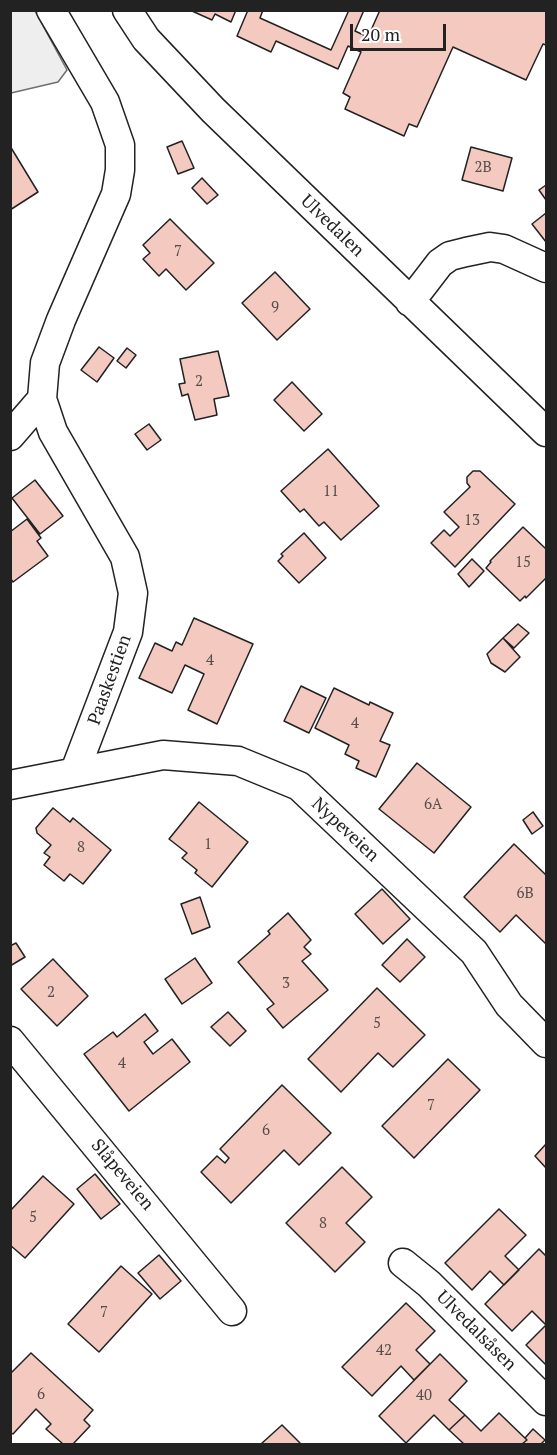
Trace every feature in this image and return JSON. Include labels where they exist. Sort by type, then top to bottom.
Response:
[{"type":"street","name":"Paaskestien","points":[[51,10],[105,102],[120,145],[120,170],[116,194],[61,320],[45,363],[42,399],[53,432],[125,557],[133,593],[128,632],[75,771]]},
{"type":"street","name":"Ulvedalen","points":[[128,10],[146,39],[213,110],[546,432]]},
{"type":"street","points":[[410,302],[440,263],[450,256],[490,247],[504,249],[546,268]]},
{"type":"street","points":[[10,436],[42,399]]},
{"type":"street","name":"Nypeveien","points":[[75,771],[163,755],[238,761],[299,786],[474,952],[509,1005],[546,1043]]},
{"type":"street","points":[[10,785],[75,771]]},
{"type":"street","name":"Slåpeveien","points":[[10,1041],[232,1311]]},
{"type":"street","name":"Ulvedalsåsen","points":[[403,1263],[429,1284],[546,1401]]},
{"type":"shaded area","points":[[10,11],[35,11],[67,70],[58,82],[11,93]]},
{"type":"building","points":[[236,10],[231,22],[215,14],[212,20],[192,11]]},
{"type":"building","points":[[248,10],[263,10],[260,18],[331,50],[349,10],[364,10],[355,31],[368,37],[380,10],[546,10],[546,45],[543,44],[526,80],[453,47],[417,127],[409,124],[404,136],[345,109],[350,97],[343,93],[361,52],[348,46],[338,69],[276,41],[271,52],[237,36]]},
{"type":"building","points":[[182,141],[194,168],[178,174],[167,147]]},
{"type":"building","points":[[10,146],[38,192],[10,210]]},
{"type":"building","points":[[471,147],[512,158],[503,191],[462,180]]},
{"type":"building","points":[[202,178],[218,195],[207,204],[192,188]]},
{"type":"building","points":[[546,185],[546,200],[539,190]]},
{"type":"building","points":[[546,213],[546,242],[532,224]]},
{"type":"building","points":[[170,219],[214,263],[186,290],[166,269],[159,276],[143,259],[150,253],[143,245]]},
{"type":"building","points":[[275,272],[310,309],[277,340],[242,303]]},
{"type":"building","points":[[99,347],[114,358],[97,382],[81,370]]},
{"type":"building","points":[[127,348],[136,355],[126,368],[117,361]]},
{"type":"building","points":[[218,351],[229,396],[214,399],[217,415],[195,420],[188,394],[182,396],[179,384],[185,383],[180,359]]},
{"type":"building","points":[[292,382],[322,414],[304,431],[274,400]]},
{"type":"building","points":[[149,424],[161,440],[147,450],[135,434]]},
{"type":"building","points":[[328,449],[379,506],[341,540],[324,522],[319,526],[304,509],[300,512],[281,491]]},
{"type":"building","points":[[473,471],[480,471],[515,504],[455,567],[431,543],[444,530],[450,536],[459,527],[444,512],[470,487],[467,477]]},
{"type":"building","points":[[35,480],[63,516],[40,534],[12,498]]},
{"type":"building","points":[[27,519],[41,538],[37,541],[48,556],[13,582],[10,578],[10,532]]},
{"type":"building","points":[[523,527],[546,549],[546,578],[520,601],[486,568]]},
{"type":"building","points":[[304,533],[326,558],[299,583],[278,561],[283,556],[281,554]]},
{"type":"building","points":[[472,559],[484,571],[469,587],[458,574]]},
{"type":"building","points":[[194,618],[253,644],[217,724],[188,710],[204,674],[185,665],[172,693],[139,678],[155,643],[172,651],[176,642],[182,645]]},
{"type":"building","points":[[518,624],[529,633],[514,648],[503,638]]},
{"type":"building","points":[[503,638],[520,657],[505,672],[491,663],[487,654]]},
{"type":"building","points":[[301,686],[326,698],[309,733],[284,721]]},
{"type":"building","points":[[334,688],[369,705],[370,702],[393,713],[380,741],[390,745],[376,777],[356,768],[359,761],[345,754],[349,745],[315,728]]},
{"type":"building","points":[[417,763],[471,807],[434,853],[379,809]]},
{"type":"building","points":[[199,802],[248,842],[212,887],[182,858],[187,853],[169,839]]},
{"type":"building","points":[[53,808],[70,822],[73,818],[111,850],[83,884],[70,874],[64,881],[44,865],[50,857],[44,853],[51,845],[37,833],[36,828]]},
{"type":"building","points":[[533,812],[543,826],[532,834],[523,820]]},
{"type":"building","points":[[514,844],[546,875],[546,944],[516,915],[500,932],[464,897]]},
{"type":"building","points":[[382,889],[410,919],[383,944],[355,914]]},
{"type":"building","points":[[200,897],[210,927],[192,934],[181,904]]},
{"type":"building","points":[[288,913],[311,940],[304,947],[311,954],[302,961],[328,990],[283,1028],[267,1009],[274,1004],[238,962],[270,934],[268,931]]},
{"type":"building","points":[[407,939],[425,957],[400,982],[382,965]]},
{"type":"building","points":[[16,943],[25,957],[10,966],[10,946]]},
{"type":"building","points":[[195,958],[212,983],[182,1004],[165,979]]},
{"type":"building","points":[[53,959],[88,996],[57,1026],[21,989]]},
{"type":"building","points":[[377,988],[425,1035],[393,1067],[378,1053],[341,1092],[308,1059]]},
{"type":"building","points":[[228,1012],[246,1031],[230,1046],[211,1027]]},
{"type":"building","points":[[145,1014],[158,1031],[144,1042],[153,1054],[172,1039],[190,1062],[129,1111],[84,1054],[113,1032],[117,1037]]},
{"type":"building","points":[[448,1059],[480,1090],[414,1158],[382,1126]]},
{"type":"building","points":[[282,1085],[331,1133],[299,1165],[284,1150],[231,1203],[201,1172],[217,1156],[225,1163],[229,1158],[220,1149]]},
{"type":"building","points":[[546,1144],[546,1168],[535,1156]]},
{"type":"building","points":[[342,1167],[372,1197],[346,1223],[365,1242],[335,1272],[286,1223]]},
{"type":"building","points":[[95,1174],[120,1204],[101,1219],[77,1189]]},
{"type":"building","points":[[43,1176],[74,1204],[25,1258],[10,1245],[10,1211]]},
{"type":"building","points":[[499,1209],[526,1235],[505,1256],[519,1270],[504,1285],[490,1271],[472,1290],[445,1263]]},
{"type":"building","points":[[539,1249],[546,1256],[546,1325],[532,1311],[512,1331],[485,1304]]},
{"type":"building","points":[[159,1255],[181,1281],[160,1299],[138,1273]]},
{"type":"building","points":[[121,1266],[152,1294],[99,1352],[68,1324]]},
{"type":"building","points":[[406,1303],[435,1331],[416,1350],[430,1364],[414,1380],[401,1366],[372,1396],[342,1367]]},
{"type":"building","points":[[546,1325],[546,1365],[526,1345]]},
{"type":"building","points":[[31,1353],[93,1410],[84,1420],[90,1426],[73,1444],[63,1444],[46,1429],[51,1424],[36,1409],[13,1434],[10,1432],[10,1374]]},
{"type":"building","points":[[440,1354],[467,1381],[449,1400],[465,1415],[449,1430],[434,1415],[406,1443],[379,1416]]},
{"type":"building","points":[[499,1413],[527,1440],[522,1444],[464,1444],[449,1430],[465,1415],[481,1431]]},
{"type":"building","points":[[282,1425],[301,1444],[261,1444]]},
{"type":"building","points":[[533,1429],[545,1440],[541,1444],[522,1444],[527,1440],[525,1438]]}]
